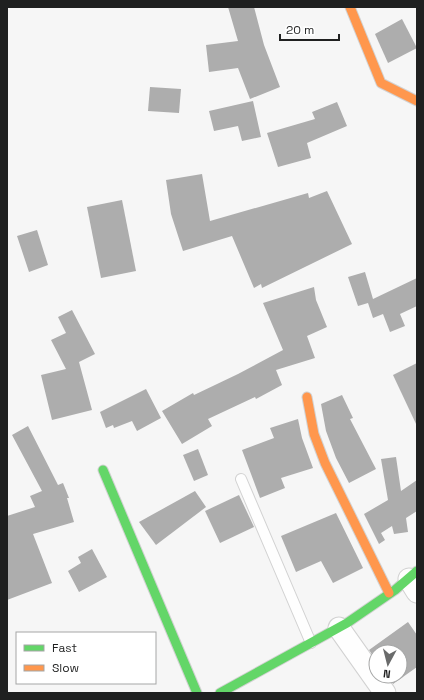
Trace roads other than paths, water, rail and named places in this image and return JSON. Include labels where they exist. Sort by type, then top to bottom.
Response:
[{"type":"street","points":[[350,7],[381,83],[417,101]]},
{"type":"street","points":[[307,397],[314,434],[324,463],[389,594]]},
{"type":"street","points":[[102,470],[197,693]]},
{"type":"street","points":[[220,693],[339,628],[389,594],[415,583]]},
{"type":"street","points":[[339,628],[385,693]]},
{"type":"lane","points":[[241,478],[311,643]]}]
